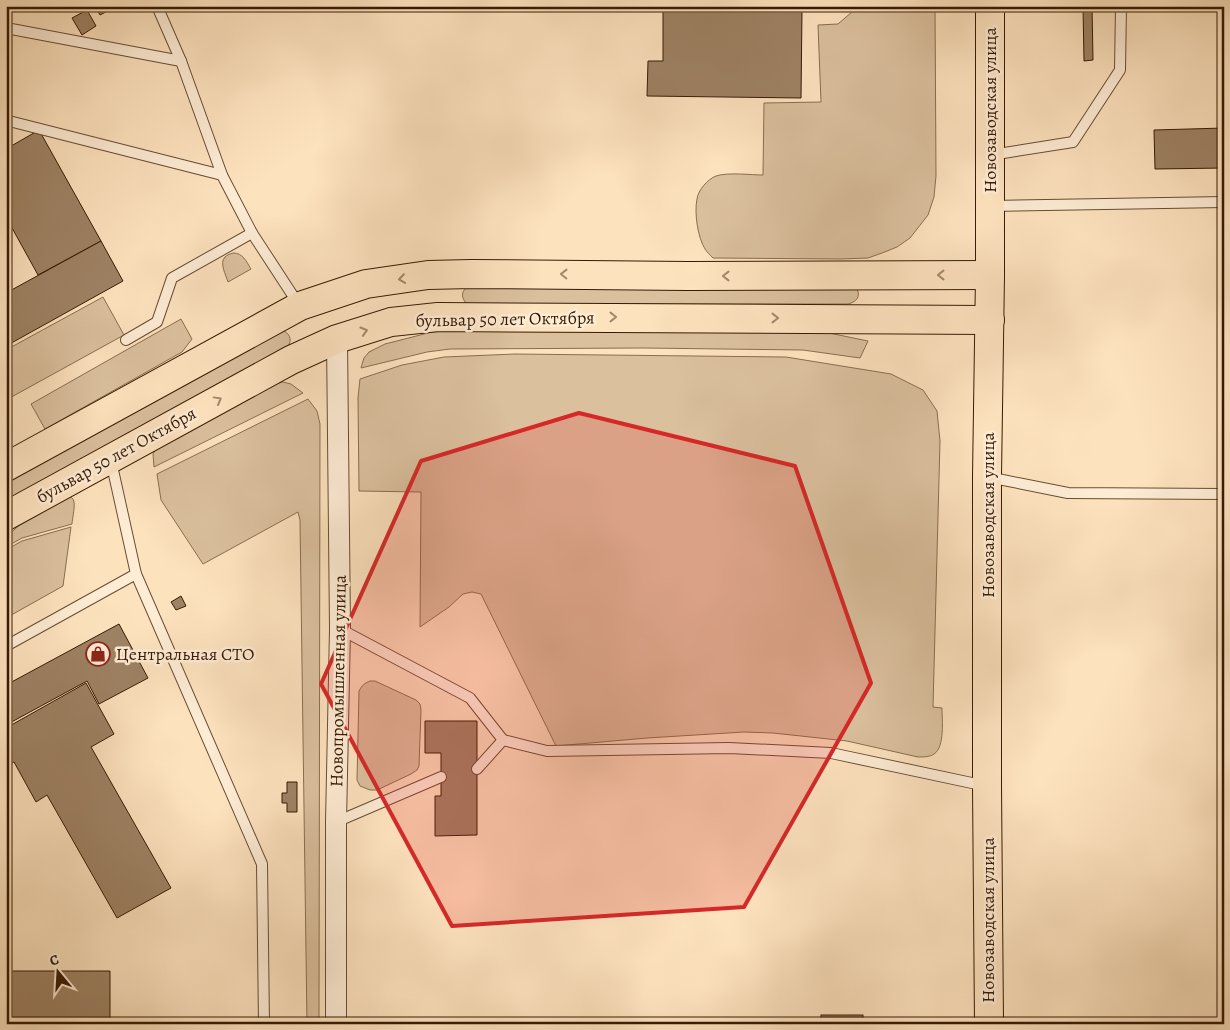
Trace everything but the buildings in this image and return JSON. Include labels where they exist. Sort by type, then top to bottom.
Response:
[{"type":"main road","name":"Новозаводская улица","points":[[989,1024],[987,476],[990,320],[990,6]]},
{"type":"main road","points":[[6,467],[300,306],[366,284],[428,275],[481,274],[687,276],[990,275]]},
{"type":"main road","points":[[858,318],[873,312],[880,302],[881,293],[874,283],[862,276]]},
{"type":"main road","name":"бульвар 50 лет Октября","points":[[6,516],[276,368],[337,339],[391,322],[438,317],[990,320]]},
{"type":"street","name":"Новопромышленная улица","points":[[336,1024],[336,822],[340,629],[337,339]]},
{"type":"lane","points":[[156,6],[181,61],[222,175],[252,233],[300,306]]},
{"type":"lane","points":[[990,156],[1073,142],[1120,70],[1121,6]]},
{"type":"lane","points":[[6,28],[181,61]]},
{"type":"lane","points":[[6,122],[9,121],[222,175]]},
{"type":"lane","points":[[990,206],[1224,202]]},
{"type":"lane","points":[[126,340],[157,322],[172,278],[252,233]]},
{"type":"lane","points":[[111,459],[136,574],[262,864],[264,1024]]},
{"type":"lane","points":[[987,476],[1068,493],[1224,494]]},
{"type":"lane","points":[[6,646],[136,574]]},
{"type":"lane","points":[[340,629],[470,698],[503,740],[547,751],[729,748],[831,753],[987,786]]},
{"type":"lane","points":[[477,769],[503,740]]},
{"type":"lane","points":[[336,822],[441,777]]},
{"type":"highlighted area","points":[[579,413],[795,466],[871,683],[744,907],[452,926],[321,684],[421,461]]},
{"type":"shaded area","points":[[859,6],[935,6],[936,176],[934,197],[928,215],[910,238],[897,247],[868,258],[713,258],[705,249],[696,218],[699,192],[707,182],[716,176],[733,174],[763,175],[764,103],[821,102],[818,25],[838,24]]},
{"type":"shaded area","points":[[233,253],[242,256],[251,269],[228,282],[223,260]]},
{"type":"shaded area","points":[[468,287],[857,289],[858,297],[848,304],[474,304],[466,303],[463,299],[463,292]]},
{"type":"shaded area","points":[[103,297],[124,335],[6,400],[6,350]]},
{"type":"shaded area","points":[[181,319],[192,339],[182,352],[45,429],[31,404]]},
{"type":"shaded area","points":[[484,328],[805,328],[868,341],[860,358],[803,350],[643,348],[450,349],[427,352],[361,368],[364,358],[369,352],[385,344],[432,332]]},
{"type":"shaded area","points":[[284,331],[290,338],[287,348],[6,502],[6,481],[278,332]]},
{"type":"shaded area","points":[[515,354],[786,357],[891,374],[923,390],[937,411],[940,441],[933,707],[942,708],[942,733],[938,751],[931,756],[918,757],[847,741],[773,733],[744,732],[556,746],[481,594],[472,592],[463,594],[449,607],[420,627],[421,492],[359,491],[358,398],[360,379],[402,365],[444,357]]},
{"type":"shaded area","points":[[283,382],[291,384],[303,393],[154,467],[153,454],[156,449],[274,384]]},
{"type":"shaded area","points":[[308,399],[317,411],[320,424],[319,1024],[307,1024],[300,520],[298,512],[203,564],[161,500],[157,474]]},
{"type":"shaded area","points":[[68,497],[72,498],[74,503],[72,524],[22,538],[6,547],[6,537],[24,521]]},
{"type":"shaded area","points":[[71,527],[63,586],[6,618],[6,550],[22,541]]},
{"type":"shaded area","points":[[375,681],[416,700],[420,704],[421,710],[419,766],[417,770],[377,790],[370,790],[360,786],[357,780],[359,691],[364,684]]},
{"type":"place","name":"Центральная СТО","points":[[98,654]]}]
